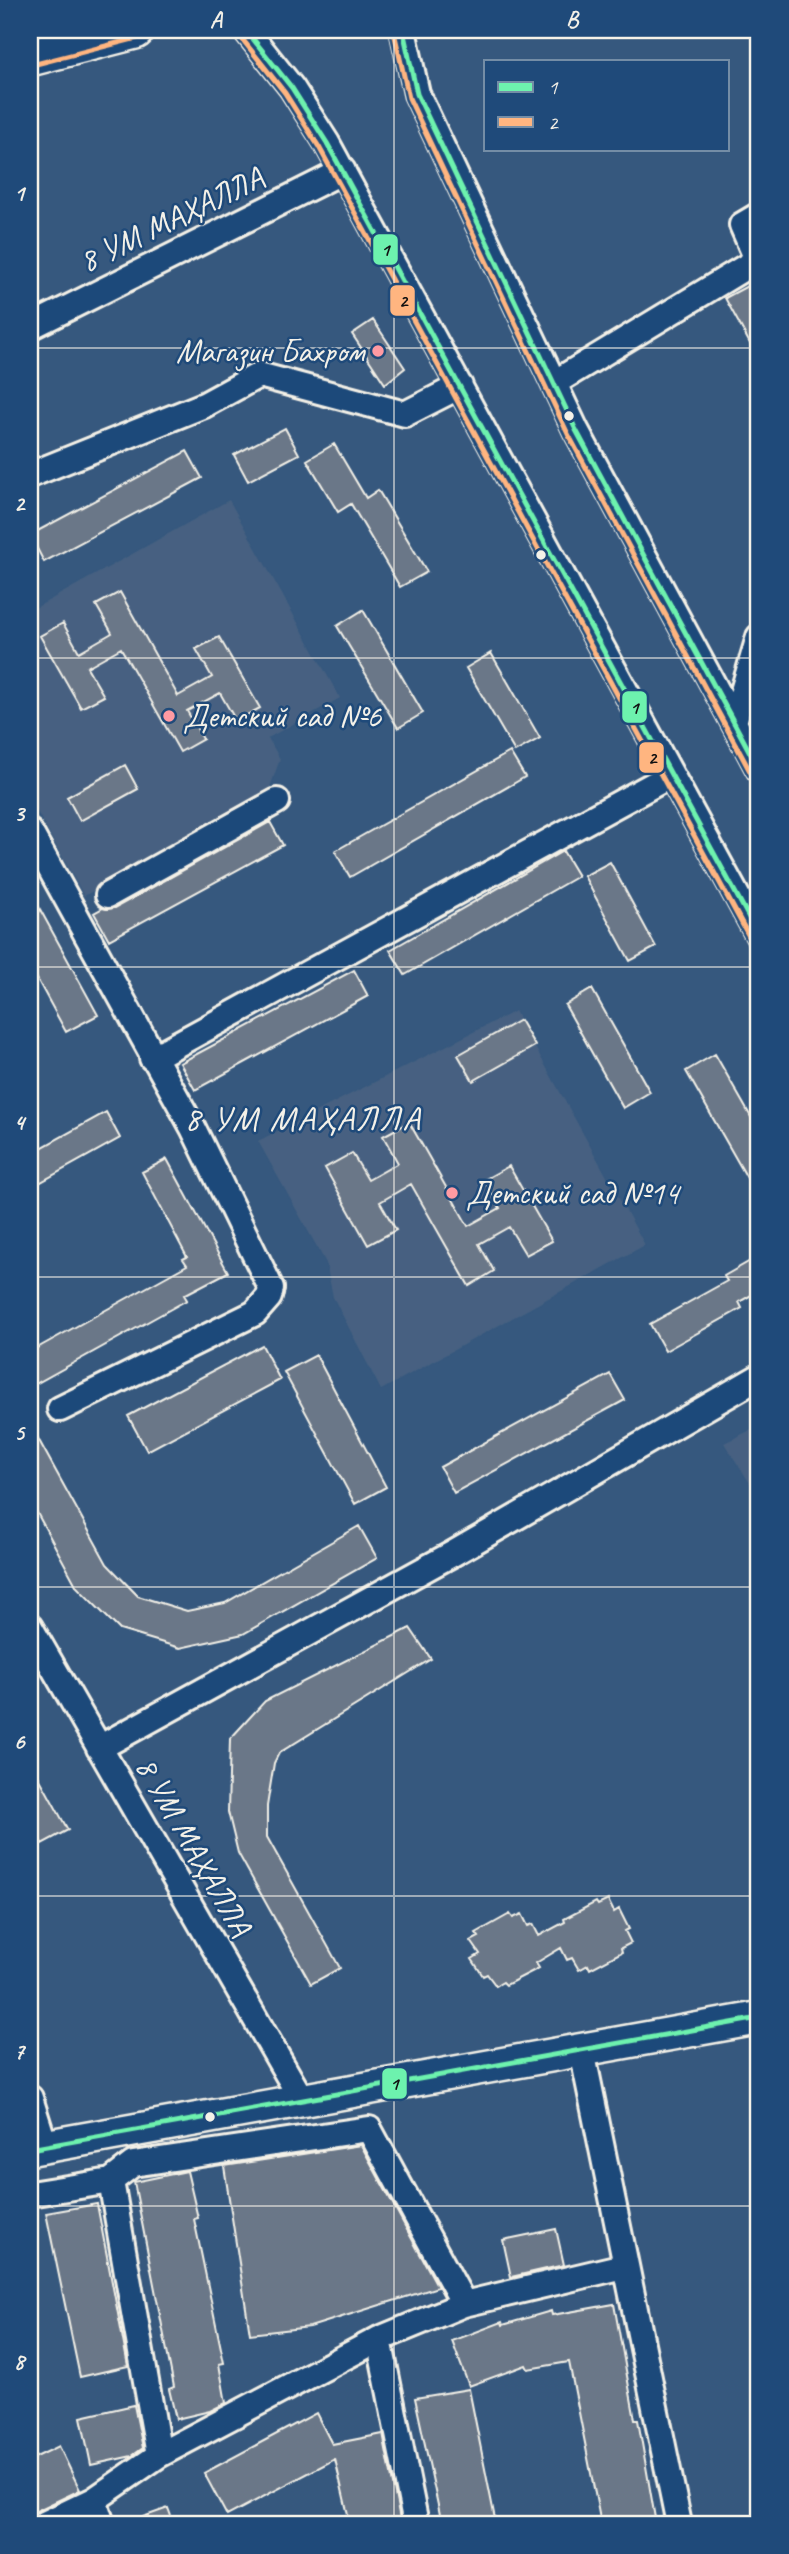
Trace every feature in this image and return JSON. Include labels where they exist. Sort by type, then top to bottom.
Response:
[{"type":"highway","points":[[30,57],[135,30]]},
{"type":"main road","points":[[37,2147],[759,2018]]},
{"type":"street","points":[[246,30],[292,88],[343,171],[671,775],[751,901],[759,936]]},
{"type":"street","points":[[403,30],[417,94],[554,383],[759,769]]},
{"type":"street","name":"8 УМ МАҲАЛЛА","points":[[30,327],[343,171]]},
{"type":"street","points":[[554,383],[758,262],[742,225],[759,215]]},
{"type":"street","points":[[30,475],[204,405],[259,375],[405,414],[460,386]]},
{"type":"street","points":[[734,722],[759,637]]},
{"type":"street","points":[[152,1058],[671,775]]},
{"type":"street","points":[[108,895],[276,801]]},
{"type":"street","points":[[30,832],[77,912],[152,1058],[193,1128],[271,1288],[269,1297],[255,1313],[60,1409]]},
{"type":"street","points":[[99,1748],[454,1553],[759,1377]]},
{"type":"street","name":"8 УМ МАҲАЛЛА","points":[[30,1627],[301,2098]]},
{"type":"street","points":[[582,2051],[679,2524]]},
{"type":"street","points":[[30,2098],[37,2147]]},
{"type":"street","points":[[30,2194],[111,2181],[133,2164],[369,2130],[374,2144],[464,2304]]},
{"type":"street","points":[[111,2181],[159,2455]]},
{"type":"street","points":[[44,2524],[94,2500],[159,2455],[379,2339],[464,2304],[624,2266]]},
{"type":"street","points":[[379,2339],[416,2524]]},
{"type":"street","points":[[94,2500],[102,2524]]},
{"type":"shaded area","name":"Детский сад №6","points":[[229,500],[340,698],[268,738],[280,759],[268,793],[84,896],[30,799],[30,750],[37,746],[30,733],[30,611]]},
{"type":"shaded area","name":"Детский сад №14","points":[[515,1011],[645,1245],[381,1390],[333,1297],[326,1263],[258,1141]]},
{"type":"shaded area","points":[[759,1426],[759,1497],[724,1443]]},
{"type":"building","points":[[751,284],[759,298],[759,360],[725,298]]},
{"type":"building","name":"Магазин Бахром","points":[[373,320],[405,368],[385,384],[352,334]]},
{"type":"building","points":[[285,428],[299,454],[248,481],[234,455]]},
{"type":"building","points":[[334,444],[366,498],[378,490],[427,572],[400,587],[351,504],[338,512],[307,460]]},
{"type":"building","points":[[187,451],[202,478],[44,562],[30,535]]},
{"type":"building","points":[[120,592],[178,696],[212,677],[196,649],[219,637],[260,708],[236,721],[220,693],[187,711],[203,739],[180,752],[121,648],[87,667],[104,696],[81,708],[40,636],[63,623],[79,652],[112,633],[96,605]]},
{"type":"building","points":[[363,610],[423,713],[398,728],[337,626]]},
{"type":"building","points":[[491,653],[540,738],[515,752],[466,668]]},
{"type":"building","points":[[510,752],[525,777],[350,877],[335,851]]},
{"type":"building","points":[[125,765],[138,789],[80,821],[67,797]]},
{"type":"building","points":[[270,822],[283,845],[109,940],[94,913],[103,908],[115,908]]},
{"type":"building","points":[[563,851],[578,876],[405,975],[390,950]]},
{"type":"building","points":[[610,862],[656,947],[630,961],[584,876]]},
{"type":"building","points":[[30,891],[98,1015],[66,1032],[30,966]]},
{"type":"building","points":[[354,970],[368,996],[195,1090],[180,1063]]},
{"type":"building","points":[[592,989],[650,1092],[623,1108],[565,1005]]},
{"type":"building","points":[[520,1020],[535,1046],[473,1081],[458,1055]]},
{"type":"building","points":[[715,1054],[759,1131],[759,1199],[686,1071]]},
{"type":"building","points":[[106,1112],[120,1138],[30,1188],[30,1154]]},
{"type":"building","points":[[409,1122],[468,1226],[500,1208],[484,1180],[509,1166],[552,1241],[526,1255],[509,1227],[479,1244],[494,1271],[469,1286],[411,1184],[380,1202],[396,1230],[368,1245],[325,1168],[352,1153],[368,1180],[398,1163],[383,1136]]},
{"type":"building","points":[[167,1159],[228,1272],[184,1295],[187,1300],[30,1387],[30,1352],[187,1265],[183,1259],[187,1257],[142,1172]]},
{"type":"building","points":[[759,1256],[759,1291],[739,1302],[742,1308],[665,1351],[650,1324],[727,1281],[724,1276]]},
{"type":"building","points":[[262,1345],[280,1380],[147,1451],[128,1416]]},
{"type":"building","points":[[316,1355],[386,1487],[355,1504],[284,1372]]},
{"type":"building","points":[[610,1374],[625,1400],[454,1493],[440,1467]]},
{"type":"building","points":[[30,1424],[107,1564],[138,1596],[187,1611],[225,1603],[359,1526],[377,1558],[243,1634],[180,1648],[120,1630],[77,1587],[30,1500]]},
{"type":"building","points":[[410,1628],[431,1659],[279,1753],[274,1763],[267,1806],[267,1837],[340,1968],[311,1984],[238,1853],[228,1812],[230,1739],[265,1701]]},
{"type":"building","points":[[30,1761],[68,1830],[42,1844],[30,1822]]},
{"type":"building","points":[[608,1900],[614,1912],[619,1909],[629,1929],[625,1931],[631,1943],[621,1948],[622,1952],[590,1969],[588,1965],[579,1970],[572,1958],[567,1960],[561,1948],[536,1963],[539,1968],[506,1985],[503,1982],[496,1986],[487,1974],[483,1976],[472,1959],[480,1954],[471,1941],[479,1937],[476,1933],[510,1914],[513,1918],[522,1914],[528,1926],[533,1924],[539,1936],[596,1902],[598,1905]]},
{"type":"building","points":[[361,2145],[438,2287],[310,2327],[250,2334],[224,2166]]},
{"type":"building","points":[[187,2171],[198,2218],[194,2219],[224,2363],[219,2364],[226,2403],[210,2411],[176,2419],[169,2389],[174,2387],[134,2182]]},
{"type":"building","points":[[97,2204],[128,2366],[80,2377],[46,2213]]},
{"type":"building","points":[[556,2229],[564,2265],[511,2277],[503,2240]]},
{"type":"building","points":[[614,2304],[656,2524],[601,2524],[569,2362],[528,2369],[526,2365],[469,2386],[452,2341],[502,2322],[503,2325],[551,2311],[552,2315]]},
{"type":"building","points":[[469,2389],[496,2524],[442,2524],[415,2398]]},
{"type":"building","points":[[134,2405],[143,2448],[132,2456],[91,2465],[81,2417]]},
{"type":"building","points":[[316,2413],[332,2444],[383,2434],[401,2524],[350,2524],[335,2459],[227,2516],[204,2473]]},
{"type":"building","points":[[59,2446],[80,2490],[30,2514],[30,2460]]},
{"type":"building","points":[[168,2508],[174,2524],[129,2524],[129,2522]]},
{"type":"transit line","name":"1","points":[[246,30],[292,88],[327,143],[759,936]]},
{"type":"transit line","name":"1","points":[[403,30],[417,94],[576,430],[759,769]]},
{"type":"transit line","name":"2","points":[[394,32],[409,98],[568,434],[751,773]]},
{"type":"transit line","name":"2","points":[[239,35],[285,93],[319,147],[751,940]]},
{"type":"transit line","name":"2","points":[[32,65],[137,38]]},
{"type":"transit line","name":"1","points":[[30,2149],[759,2018]]},
{"type":"place","name":"Магазин Бахром","points":[[378,351]]},
{"type":"place","name":"Детский сад №6","points":[[169,716]]},
{"type":"place","name":"Детский сад №14","points":[[452,1193]]},
{"type":"district","name":"8 УМ МАҲАЛЛА","points":[[303,1118]]}]
